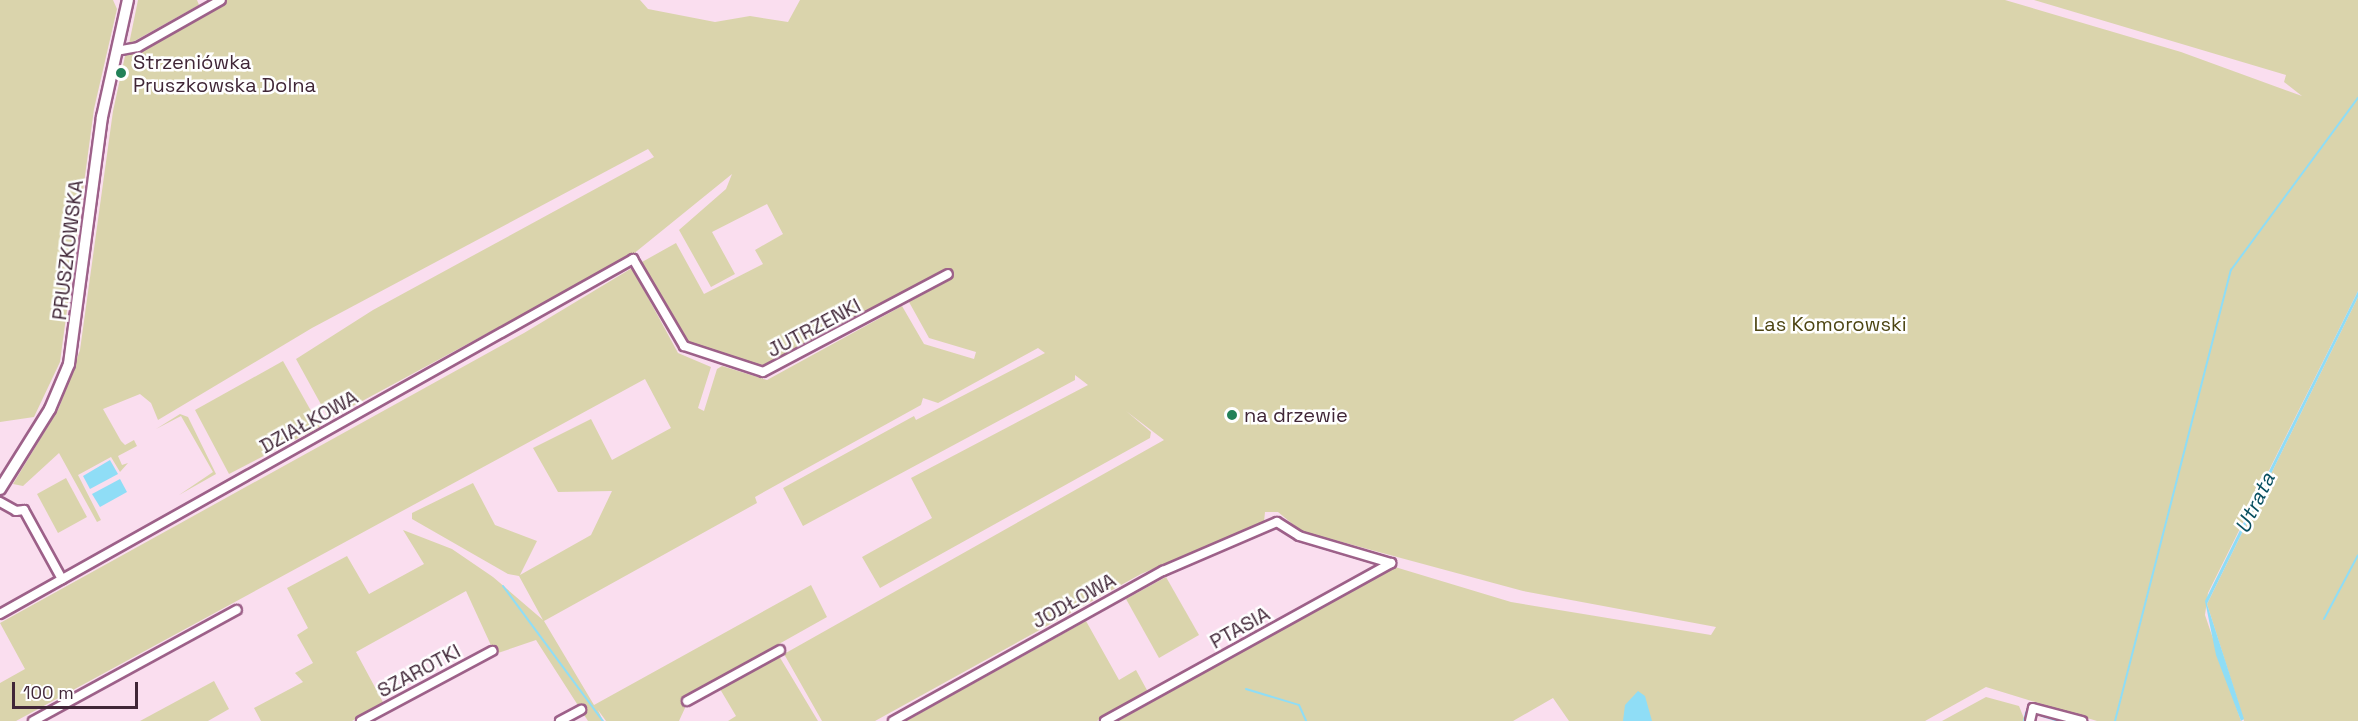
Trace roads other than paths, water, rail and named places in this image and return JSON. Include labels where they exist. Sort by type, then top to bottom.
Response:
[{"type":"street","name":"PRUSZKOWSKA","points":[[0,489],[50,410],[69,364],[102,117],[129,0]]},
{"type":"street","points":[[116,51],[138,47],[221,0]]},
{"type":"street","name":"JUTRZENKI","points":[[633,259],[684,346],[763,372],[948,274]]},
{"type":"street","name":"DZIAŁKOWA","points":[[0,614],[633,259]]},
{"type":"street","points":[[0,502],[16,512],[24,510],[62,579]]},
{"type":"street","name":"PTASIA","points":[[1105,721],[1391,563],[1299,536],[1277,522]]},
{"type":"street","name":"JODŁOWA","points":[[893,721],[1163,571],[1277,522]]},
{"type":"street","points":[[33,721],[237,610]]},
{"type":"street","points":[[687,701],[780,650]]},
{"type":"street","name":"SZAROTKI","points":[[362,721],[492,651]]},
{"type":"street","points":[[2030,721],[2033,708],[2082,721]]},
{"type":"street","points":[[560,721],[581,710]]},
{"type":"water","name":"Utrata","points":[[2358,291],[2358,297],[2207,604],[2244,719],[2241,721],[2216,655],[2205,601]]},
{"type":"water","points":[[110,460],[118,474],[90,489],[83,476]]},
{"type":"water","points":[[120,479],[127,492],[100,507],[92,494]]},
{"type":"water","points":[[1638,691],[1645,696],[1652,721],[1623,721],[1625,705]]},
{"type":"waterway","points":[[2115,721],[2231,270],[2358,98]]},
{"type":"waterway","points":[[2324,619],[2358,555]]},
{"type":"waterway","points":[[503,586],[603,721]]},
{"type":"waterway","points":[[1246,689],[1299,705],[1306,721]]},
{"type":"waterway","points":[[2024,721],[2026,712]]},
{"type":"waterway","points":[[2042,716],[2058,721]]},
{"type":"place","name":"Strzeniówka Pruszkowska Dolna","points":[[121,73]]},
{"type":"place","name":"na drzewie","points":[[1232,415]]},
{"type":"park label","name":"Las Komorowski","points":[[1830,324]]}]
